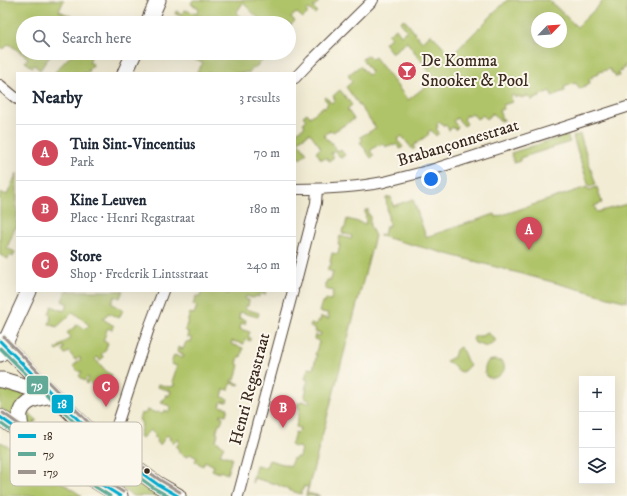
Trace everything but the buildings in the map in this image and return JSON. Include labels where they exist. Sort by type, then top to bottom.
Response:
[{"type":"main road","points":[[151,16],[158,0]]},
{"type":"main road","points":[[125,72],[131,60]]},
{"type":"main road","points":[[29,292],[1,348],[81,422]]},
{"type":"main road","points":[[0,380],[53,395]]},
{"type":"main road","points":[[16,422],[26,404],[36,398],[53,395]]},
{"type":"main road","points":[[0,417],[10,427]]},
{"type":"main road","points":[[142,473],[178,496]]},
{"type":"main road","points":[[104,486],[120,496]]},
{"type":"street","points":[[296,77],[373,0]]},
{"type":"street","points":[[0,85],[16,97]]},
{"type":"street","name":"Brabançonnestraat","points":[[296,189],[317,189],[362,185],[417,174],[627,107]]},
{"type":"street","points":[[296,281],[316,203],[317,189]]},
{"type":"street","points":[[118,422],[163,292]]},
{"type":"street","name":"Henri Regastraat","points":[[238,496],[293,292]]},
{"type":"green space","points":[[0,0],[64,0],[59,11],[72,16],[16,16],[16,49],[9,44],[3,49],[0,45],[2,39],[0,37]]},
{"type":"green space","points":[[193,0],[317,0],[319,2],[313,7],[317,11],[315,14],[309,9],[306,11],[308,13],[303,18],[297,13],[292,16],[256,16],[243,3],[236,13],[239,16],[180,16],[175,14],[176,11],[182,14],[185,10],[196,14],[199,8],[191,4]]},
{"type":"green space","points":[[507,0],[549,0],[561,12],[531,12],[531,48],[567,48],[567,17],[577,27],[604,0],[627,0],[627,65],[624,66],[625,68],[621,69],[622,71],[618,72],[619,76],[616,77],[610,69],[599,72],[599,74],[592,76],[592,78],[589,79],[590,83],[585,86],[579,89],[576,83],[564,87],[565,91],[552,97],[550,91],[531,100],[530,97],[527,96],[515,98],[514,95],[511,96],[512,102],[503,105],[504,109],[499,110],[502,119],[504,120],[500,121],[493,113],[486,119],[483,115],[477,119],[472,113],[465,116],[466,117],[464,119],[467,124],[464,126],[457,118],[453,121],[458,127],[455,130],[453,127],[449,130],[446,125],[444,126],[439,121],[437,124],[438,127],[436,128],[439,133],[436,136],[431,130],[428,132],[429,134],[413,146],[415,148],[413,150],[402,136],[397,140],[403,147],[400,149],[396,144],[394,146],[389,145],[386,147],[383,143],[370,151],[374,156],[371,158],[360,142],[363,140],[360,137],[376,128],[346,87],[352,82],[348,75],[360,66],[368,75],[371,72],[362,59],[368,55],[372,59],[375,57],[408,100],[435,79],[407,42],[392,53],[384,43],[391,38],[388,35],[396,28],[401,35],[407,30],[400,22],[404,19],[422,42],[431,34],[452,55]]},
{"type":"green space","points":[[26,60],[47,60],[40,70],[34,65],[32,67],[25,62]]},
{"type":"green space","points":[[66,60],[90,60],[89,62],[93,64],[88,71],[90,72],[55,72]]},
{"type":"green space","points":[[196,60],[262,60],[250,72],[197,72],[203,63]]},
{"type":"green space","points":[[340,90],[352,105],[347,109],[354,119],[333,132],[331,130],[324,135],[338,151],[340,149],[345,155],[341,158],[335,151],[331,153],[334,157],[329,161],[327,158],[321,159],[316,152],[321,148],[310,133],[298,141],[307,153],[300,159],[296,154],[296,132],[305,126],[303,123],[306,120],[303,116],[307,113],[310,117],[324,106],[325,108],[328,103],[324,98],[326,97],[331,103],[335,100],[333,96]]},
{"type":"green space","points":[[580,134],[596,185],[589,187],[573,137]]},
{"type":"green space","points":[[567,135],[570,142],[520,158],[520,161],[514,163],[511,153]]},
{"type":"green space","points":[[16,175],[16,228],[7,248],[15,252],[13,257],[10,255],[8,259],[0,255],[0,192],[7,195]]},
{"type":"green space","points":[[587,187],[589,190],[597,187],[602,203],[594,206],[597,212],[627,204],[627,302],[380,236],[380,234],[384,235],[386,226],[389,226],[386,198],[391,197],[393,206],[413,199],[426,237],[495,214],[496,217]]},
{"type":"green space","points":[[365,210],[369,210],[368,215],[370,215],[370,226],[375,236],[307,493],[320,496],[306,496],[308,487],[304,486],[301,494],[288,490],[289,489],[279,485],[254,478],[252,483],[256,465],[266,467],[269,460],[290,466],[293,458],[295,459],[296,457],[299,457],[301,448],[291,446],[295,432],[298,433],[300,428],[296,427],[300,408],[297,407],[298,403],[301,403],[301,401],[309,403],[310,400],[304,398],[308,380],[305,379],[308,368],[313,369],[317,355],[315,355],[319,342],[314,339],[315,335],[320,336],[321,333],[315,332],[316,329],[310,327],[311,324],[316,325],[317,321],[320,321],[321,317],[329,319],[327,316],[328,313],[319,312],[322,302],[325,303],[326,299],[331,300],[333,291],[325,289],[325,283],[327,280],[331,280],[333,272],[327,270],[331,265],[330,262],[332,253],[338,254],[340,236],[351,239],[352,236],[342,233],[347,219],[366,224]]},
{"type":"green space","points":[[66,292],[123,292],[120,298],[115,296],[112,302],[112,304],[123,310],[119,318],[108,313],[103,319],[114,326],[112,330],[108,328],[103,341],[108,343],[106,349],[101,355],[104,357],[100,360],[97,357],[95,359],[108,373],[112,375],[100,391],[89,382],[87,384],[86,382],[89,379],[88,377],[84,381],[79,376],[82,372],[79,372],[73,366],[81,359],[79,357],[75,360],[69,352],[65,354],[62,351],[64,348],[63,346],[57,351],[56,349],[71,337],[67,333],[78,324],[85,329],[89,325],[73,312],[57,327],[49,324],[51,315],[49,314],[52,306],[64,311],[68,304],[62,301]]},
{"type":"green space","points":[[202,292],[224,292],[228,294],[229,292],[266,292],[265,295],[260,293],[259,297],[257,296],[253,298],[246,296],[245,299],[249,300],[248,306],[246,306],[245,309],[259,313],[258,317],[240,312],[239,318],[246,320],[245,324],[241,323],[240,329],[250,332],[248,337],[251,338],[250,341],[245,339],[244,344],[232,341],[231,344],[243,348],[241,357],[239,356],[237,364],[239,365],[235,380],[232,379],[231,381],[240,384],[231,383],[229,390],[224,389],[222,397],[228,399],[227,402],[222,401],[220,406],[228,408],[226,415],[221,414],[220,416],[223,417],[221,424],[219,423],[216,433],[218,433],[216,441],[224,446],[220,454],[232,458],[227,474],[212,470],[214,466],[205,461],[203,466],[195,461],[197,458],[190,454],[187,457],[178,452],[180,449],[176,447],[179,443],[177,438],[174,443],[167,435],[160,445],[156,442],[157,439],[154,437],[156,435],[150,430],[142,438],[142,422],[139,420],[141,413],[145,414],[147,410],[157,413],[164,413],[165,410],[169,412],[170,406],[161,403],[166,394],[169,396],[171,391],[157,387],[158,384],[169,387],[174,386],[174,383],[172,382],[177,366],[171,364],[174,355],[183,358],[184,356],[182,353],[177,352],[178,347],[183,349],[186,342],[191,342],[192,338],[187,337],[188,332],[185,330],[190,313],[194,314],[197,306],[193,305],[196,296],[200,297]]},
{"type":"green space","points":[[488,333],[495,339],[495,342],[487,347],[475,343],[473,339],[475,336],[481,336]]},
{"type":"green space","points":[[460,347],[470,365],[462,372],[446,361],[454,357],[456,350]]},
{"type":"green space","points":[[488,361],[500,361],[503,364],[504,371],[497,377],[487,377],[485,367]]},
{"type":"green space","points":[[3,386],[30,394],[16,419],[0,408],[0,392]]},
{"type":"green space","points":[[28,412],[37,420],[35,422],[25,422]]},
{"type":"green space","points":[[0,442],[10,448],[10,486],[67,486],[82,496],[0,496]]},
{"type":"green space","points":[[142,483],[164,496],[133,496],[117,486],[142,486]]},
{"type":"transit line","name":"179","points":[[4,337],[88,422]]},
{"type":"transit line","name":"18","points":[[0,341],[81,422]]},
{"type":"transit line","name":"79","points":[[0,348],[74,422]]},
{"type":"transit line","name":"179","points":[[3,413],[16,422]]},
{"type":"transit line","name":"18","points":[[0,417],[10,424]]},
{"type":"transit line","name":"79","points":[[0,423],[10,430]]},
{"type":"transit line","name":"179","points":[[142,467],[180,492]]},
{"type":"transit line","name":"18","points":[[142,473],[178,496]]},
{"type":"transit line","name":"79","points":[[142,479],[168,496]]},
{"type":"transit line","name":"79","points":[[94,486],[110,496]]},
{"type":"transit line","name":"18","points":[[104,486],[120,496]]},
{"type":"transit line","name":"179","points":[[113,486],[123,492]]},
{"type":"place","name":"De Komma Snooker & Pool","points":[[407,71]]},
{"type":"place","name":"Tuin Sint-Vincentius","points":[[529,250]]},
{"type":"place","name":"Store","points":[[106,407]]},
{"type":"place","name":"Kine Leuven","points":[[283,428]]}]
